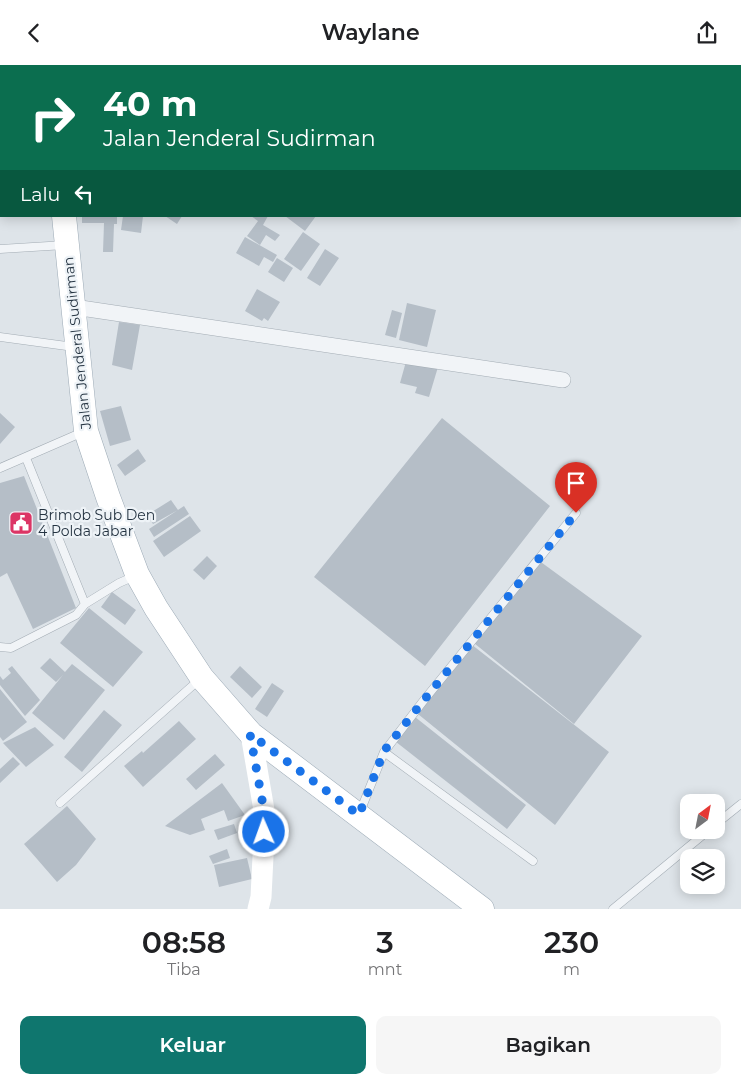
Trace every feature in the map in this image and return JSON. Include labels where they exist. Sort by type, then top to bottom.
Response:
[{"type":"main road","name":"Jalan Jenderal Sudirman","points":[[64,217],[86,431],[108,497],[138,574],[156,608],[202,678],[250,734],[482,909]]},
{"type":"street","points":[[74,307],[563,380]]},
{"type":"street","points":[[250,734],[265,816],[261,897],[258,909]]},
{"type":"lane","points":[[0,249],[66,245]]},
{"type":"lane","points":[[0,337],[76,347]]},
{"type":"lane","points":[[0,468],[86,431]]},
{"type":"lane","points":[[26,458],[85,605]]},
{"type":"lane","points":[[359,815],[384,751],[576,513]]},
{"type":"lane","points":[[0,647],[11,648],[76,615],[85,605],[119,583],[138,574]]},
{"type":"lane","points":[[60,803],[202,678]]},
{"type":"lane","points":[[384,751],[533,861]]},
{"type":"lane","points":[[725,817],[741,804]]},
{"type":"lane","points":[[614,909],[698,839]]},
{"type":"building","points":[[82,217],[117,217],[117,224],[114,224],[113,252],[103,252],[104,223],[82,223]]},
{"type":"building","points":[[123,217],[143,217],[141,233],[121,230]]},
{"type":"building","points":[[166,217],[181,217],[177,224]]},
{"type":"building","points":[[252,217],[267,217],[263,225],[280,235],[275,241],[266,235],[260,245],[247,236],[258,221]]},
{"type":"building","points":[[286,217],[315,217],[305,231]]},
{"type":"building","points":[[303,232],[320,244],[301,271],[284,259]]},
{"type":"building","points":[[245,237],[277,255],[273,262],[264,257],[259,266],[236,253]]},
{"type":"building","points":[[325,249],[339,258],[320,286],[307,278]]},
{"type":"building","points":[[277,258],[293,268],[284,282],[268,272]]},
{"type":"building","points":[[257,289],[280,302],[268,321],[264,318],[262,321],[245,311]]},
{"type":"building","points":[[407,303],[436,310],[427,347],[399,340]]},
{"type":"building","points":[[392,310],[402,313],[396,338],[385,335]]},
{"type":"building","points":[[119,322],[140,325],[132,370],[112,365]]},
{"type":"building","points":[[407,358],[438,367],[429,397],[415,393],[417,387],[400,383]]},
{"type":"building","points":[[121,406],[131,440],[110,446],[100,411]]},
{"type":"building","points":[[0,413],[15,427],[0,444]]},
{"type":"building","points":[[442,418],[550,506],[425,666],[314,577]]},
{"type":"building","points":[[138,449],[146,461],[125,476],[117,465]]},
{"type":"building","name":"Brimob Sub Den 4 Polda Jabar","points":[[24,476],[76,608],[33,629],[7,573],[0,577],[0,483]]},
{"type":"building","points":[[171,500],[178,510],[153,524],[147,515]]},
{"type":"building","points":[[184,506],[189,514],[154,537],[149,529]]},
{"type":"building","points":[[190,516],[201,531],[164,557],[153,541]]},
{"type":"building","points":[[207,556],[217,566],[204,580],[193,570]]},
{"type":"building","points":[[534,557],[642,636],[574,724],[469,639]]},
{"type":"building","points":[[112,592],[136,610],[125,625],[101,607]]},
{"type":"building","points":[[89,608],[143,652],[113,687],[60,643]]},
{"type":"building","points":[[467,641],[609,752],[555,825],[413,710]]},
{"type":"building","points":[[50,658],[65,672],[72,664],[105,690],[64,740],[32,713],[63,675],[56,682],[40,668]]},
{"type":"building","points":[[12,666],[40,700],[25,716],[0,685],[0,676],[3,680],[11,673],[8,669]]},
{"type":"building","points":[[240,666],[262,687],[252,698],[230,677]]},
{"type":"building","points":[[272,683],[284,691],[267,717],[255,709]]},
{"type":"building","points":[[0,689],[27,722],[3,741],[0,737]]},
{"type":"building","points":[[104,710],[122,725],[82,772],[64,757]]},
{"type":"building","points":[[410,713],[526,805],[507,829],[391,738]]},
{"type":"building","points":[[179,721],[196,739],[143,787],[124,766],[142,751],[143,753]]},
{"type":"building","points":[[35,727],[54,745],[26,767],[3,743]]},
{"type":"building","points":[[215,754],[225,765],[196,790],[186,779]]},
{"type":"building","points":[[13,757],[20,764],[0,783],[0,769]]},
{"type":"building","points":[[222,783],[245,815],[228,821],[224,810],[201,819],[205,830],[190,835],[165,826]]},
{"type":"building","points":[[67,806],[96,839],[76,865],[57,882],[24,844]]},
{"type":"building","points":[[234,824],[237,833],[218,840],[214,830]]},
{"type":"building","points":[[227,849],[230,858],[213,864],[209,856]]},
{"type":"building","points":[[247,858],[252,879],[219,887],[214,865]]},
{"type":"place","name":"Brimob Sub Den 4 Polda Jabar","points":[[21,523]]},
{"type":"route","points":[[264,832],[265,816],[250,734],[359,815],[384,751],[576,513]]}]
